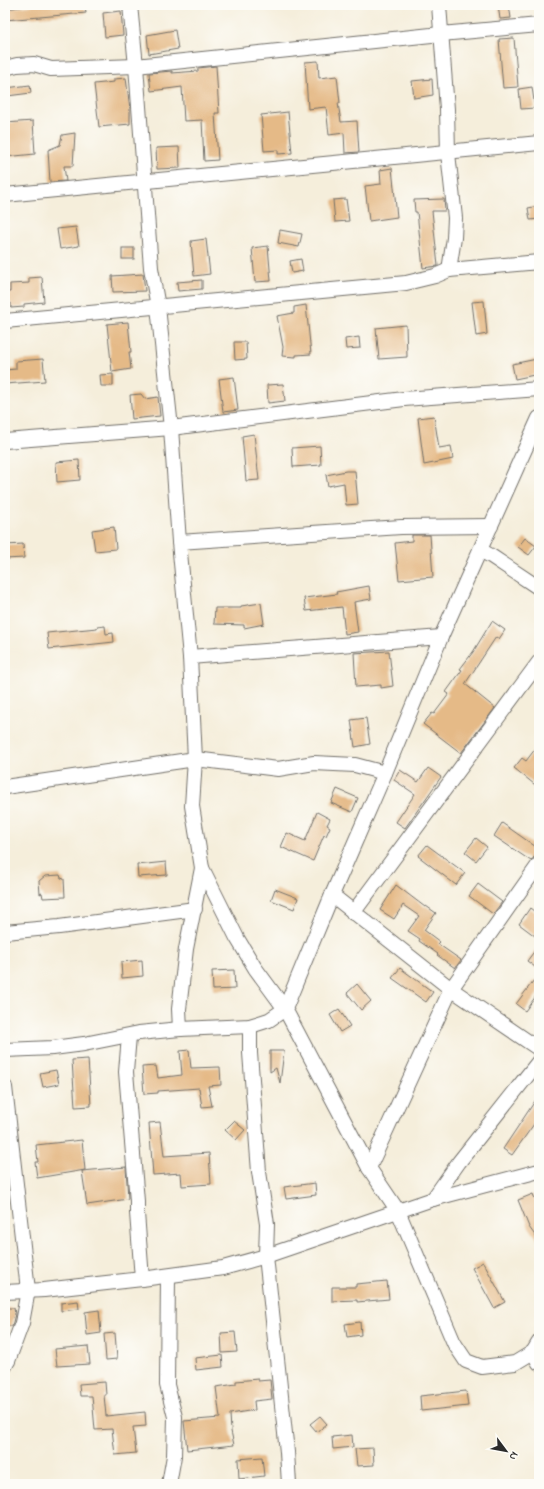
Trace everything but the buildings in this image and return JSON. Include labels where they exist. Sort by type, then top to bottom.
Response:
[{"type":"street","points":[[130,5],[151,268],[158,308],[171,428],[179,542],[190,657],[195,760],[192,806],[202,868],[234,932],[255,968],[285,1009],[368,1168],[398,1211],[454,1343],[466,1361],[482,1367],[515,1363],[537,1352]]},
{"type":"street","points":[[439,5],[440,34],[447,109],[448,153],[455,218],[454,238],[448,270]]},
{"type":"street","points":[[5,68],[17,65],[34,64],[51,69],[136,66],[539,25]]},
{"type":"street","points":[[5,195],[539,143]]},
{"type":"street","points":[[5,321],[158,308],[406,283],[435,276],[448,270],[539,262]]},
{"type":"street","points":[[5,442],[171,428],[404,399],[539,388]]},
{"type":"street","points":[[5,1050],[53,1048],[129,1036],[139,1033],[180,1028],[250,1026],[269,1020],[285,1009],[441,637],[491,526],[534,442],[539,418]]},
{"type":"street","points":[[179,542],[401,527],[491,526]]},
{"type":"street","points":[[480,550],[539,588]]},
{"type":"street","points":[[190,657],[441,637]]},
{"type":"street","points":[[354,912],[539,662]]},
{"type":"street","points":[[5,788],[195,760],[278,769],[314,763],[355,765],[385,773]]},
{"type":"street","points":[[368,1168],[451,989],[539,864]]},
{"type":"street","points":[[180,1028],[180,1009],[186,949],[202,868]]},
{"type":"street","points":[[332,895],[451,989],[539,1049]]},
{"type":"street","points":[[5,932],[59,927],[195,909]]},
{"type":"street","points":[[250,1026],[250,1053],[259,1172],[267,1224],[266,1256],[287,1452],[289,1484]]},
{"type":"street","points":[[129,1036],[126,1072],[142,1280]]},
{"type":"street","points":[[433,1199],[459,1162],[539,1061]]},
{"type":"street","points":[[5,1087],[28,1290],[22,1323],[8,1362],[5,1366]]},
{"type":"street","points":[[5,1292],[142,1280],[223,1268],[266,1256],[433,1199],[539,1171]]},
{"type":"street","points":[[168,1276],[167,1385],[175,1417],[174,1456],[169,1484]]}]
